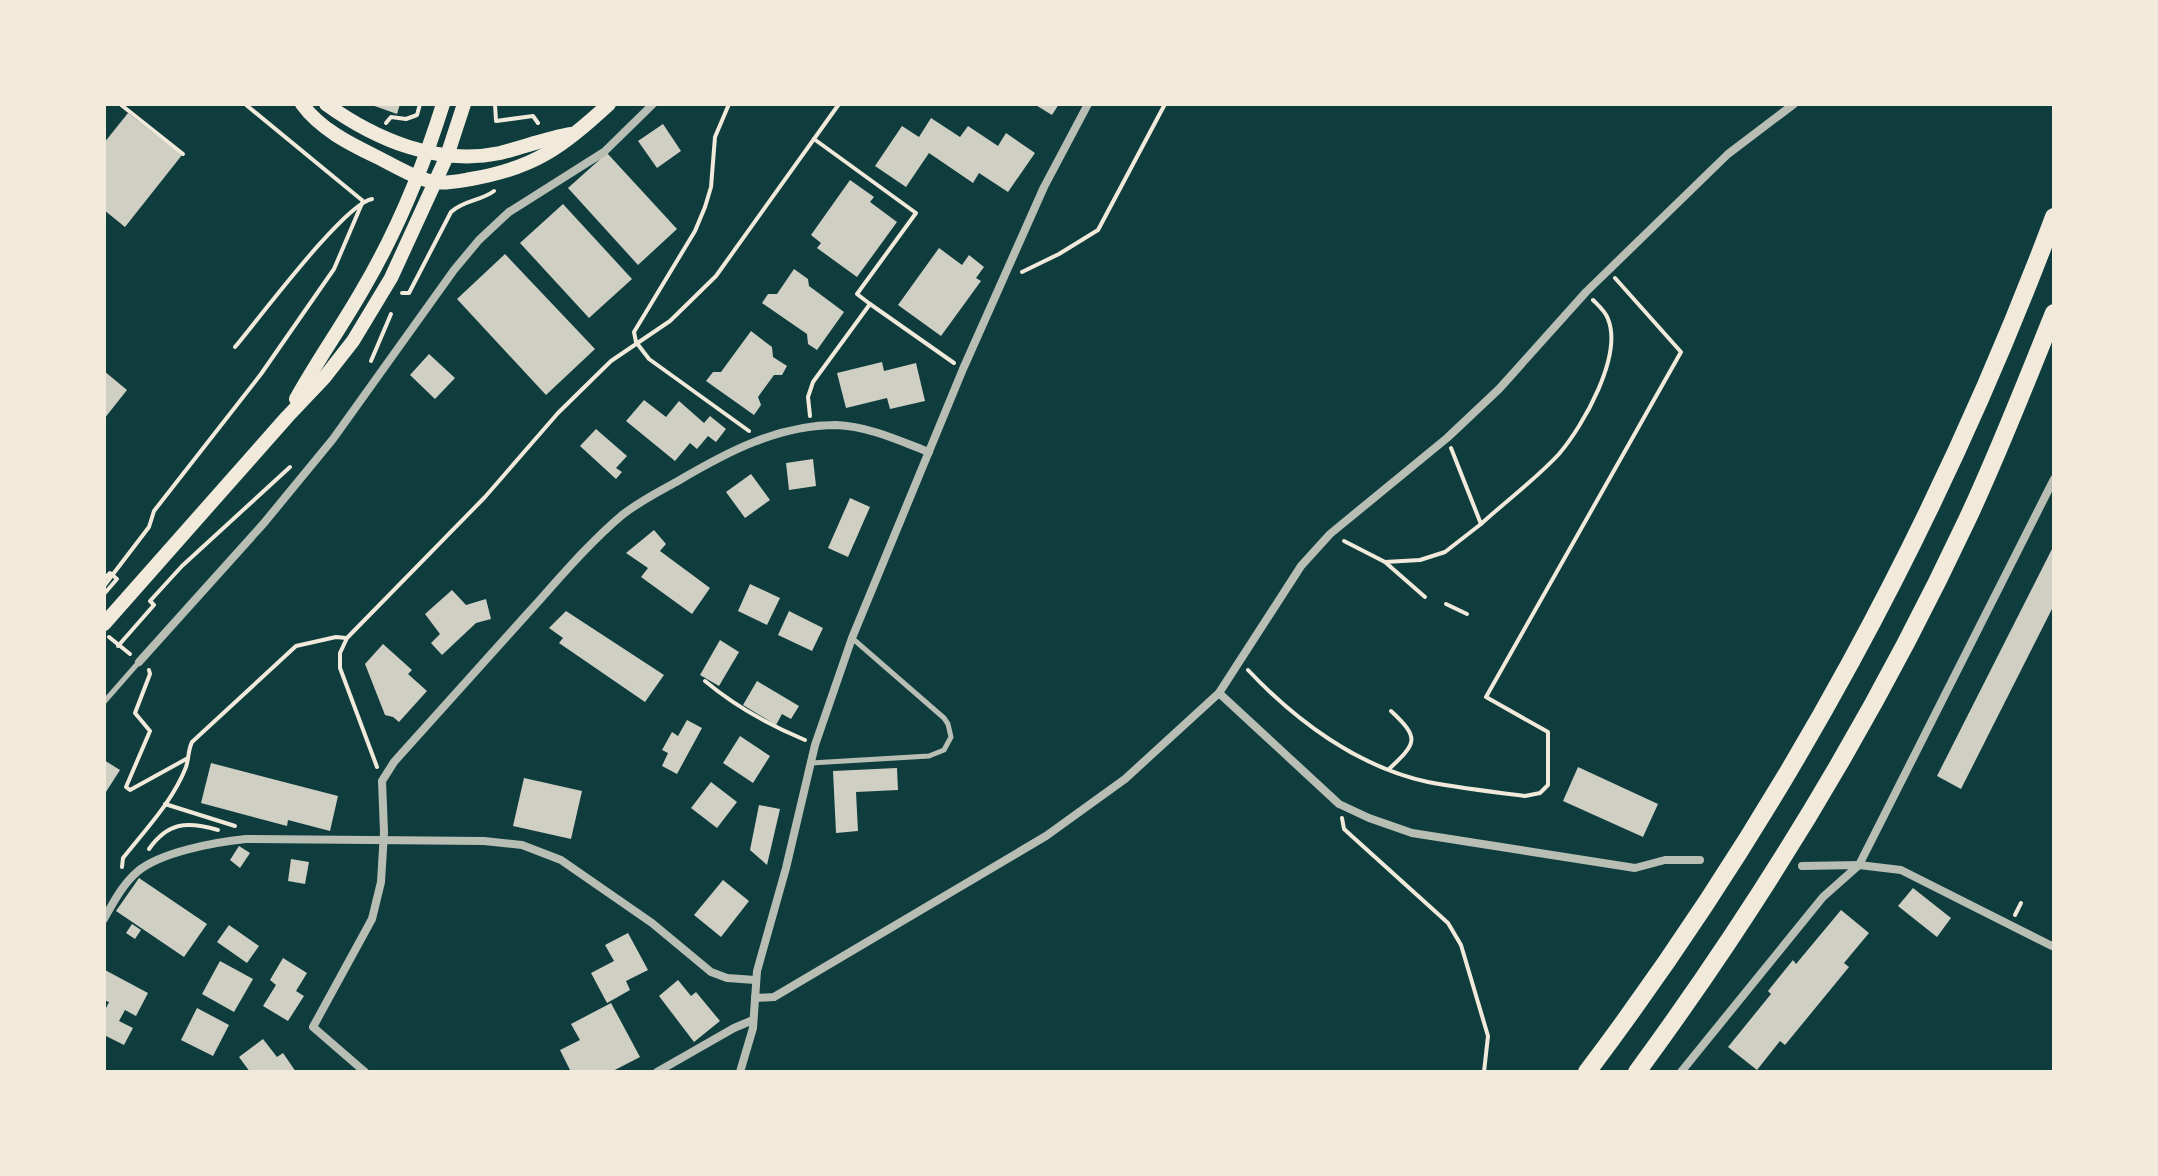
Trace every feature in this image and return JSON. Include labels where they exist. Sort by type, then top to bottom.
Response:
[{"type":"highway","points":[[1587,1072],[1712,893],[1850,662],[1951,461],[2010,330],[2054,217]]},
{"type":"highway","points":[[1637,1072],[1780,862],[1882,685],[1968,518],[2054,313]]},
{"type":"main road","points":[[302,104],[316,120],[334,133],[418,177],[435,182],[487,176],[529,164],[550,154],[609,104]]},
{"type":"main road","points":[[326,104],[367,130],[447,156],[499,153],[571,134]]},
{"type":"main road","points":[[287,417],[312,370],[364,288],[418,177],[443,104]]},
{"type":"main road","points":[[104,624],[324,378],[353,341],[391,278],[447,156],[464,104]]},
{"type":"street","points":[[139,662],[264,523],[333,439],[454,270],[479,240],[509,212],[604,152],[653,104]]},
{"type":"street","points":[[740,1072],[751,1039],[755,980],[810,763],[852,638],[1002,281],[1044,187],[1088,104]]},
{"type":"street","points":[[755,998],[774,997],[1046,836],[1125,779],[1219,693],[1301,566],[1330,534],[1447,438],[1499,389],[1586,292],[1728,154],[1794,104]]},
{"type":"street","points":[[365,1072],[313,1027],[372,919],[381,882],[382,781],[394,762],[586,549],[622,516],[712,461],[759,439],[812,427],[839,425],[871,431],[929,452]]},
{"type":"street","points":[[1681,1072],[1823,897],[1859,865],[2054,479]]},
{"type":"street","points":[[1219,693],[1339,804],[1412,833],[1635,868],[1665,860],[1700,860]]},
{"type":"street","points":[[104,919],[137,871],[154,862],[222,841],[484,841],[522,845],[543,851],[575,868],[652,923],[711,972],[727,978],[755,980]]},
{"type":"street","points":[[1802,866],[1859,865],[1901,870],[2054,947]]},
{"type":"street","points":[[657,1072],[753,1020]]},
{"type":"lane","points":[[810,763],[929,756],[944,750],[951,737],[944,718],[852,638]]},
{"type":"lane","points":[[104,702],[139,662]]},
{"type":"path","points":[[120,104],[183,154]]},
{"type":"path","points":[[245,104],[363,201]]},
{"type":"path","points":[[391,117],[406,119],[417,115],[420,104]]},
{"type":"path","points":[[495,104],[496,121],[533,116],[538,123]]},
{"type":"path","points":[[729,104],[715,137],[711,187],[705,207],[695,231],[634,332],[636,342],[661,369],[759,439]]},
{"type":"path","points":[[382,781],[340,668],[340,653],[347,638],[485,497],[558,413],[611,361],[670,321],[716,276],[839,104]]},
{"type":"path","points":[[1002,281],[1059,254],[1098,230],[1165,104]]},
{"type":"path","points":[[814,139],[916,213],[857,294],[957,365]]},
{"type":"path","points":[[400,293],[412,294],[454,206],[489,195]]},
{"type":"path","points":[[235,347],[340,221],[363,201],[372,199]]},
{"type":"path","points":[[104,586],[149,527],[154,511],[261,374],[334,269],[363,201]]},
{"type":"path","points":[[1241,662],[1270,693],[1305,723],[1346,749],[1389,769],[1426,782],[1525,796],[1540,793],[1548,785],[1548,732],[1486,697],[1681,352],[1608,270]]},
{"type":"path","points":[[1385,562],[1420,560],[1445,552],[1556,457],[1579,428],[1607,364],[1612,335],[1608,317],[1586,292]]},
{"type":"path","points":[[812,427],[808,397],[813,382],[870,304]]},
{"type":"path","points":[[368,368],[395,305]]},
{"type":"path","points":[[1451,448],[1481,524]]},
{"type":"path","points":[[118,646],[154,605],[150,601],[182,566],[297,461]]},
{"type":"path","points":[[1330,534],[1385,562],[1425,597]]},
{"type":"path","points":[[104,579],[110,573],[117,579],[104,594]]},
{"type":"path","points":[[1446,604],[1467,614]]},
{"type":"path","points":[[125,885],[123,858],[165,804],[187,765],[192,742],[296,646],[336,637],[347,638]]},
{"type":"path","points":[[139,662],[150,674],[135,713],[150,731],[126,787],[130,790],[188,758]]},
{"type":"path","points":[[705,681],[759,719],[807,741]]},
{"type":"path","points":[[1389,769],[1411,746],[1412,737],[1410,729],[1391,711]]},
{"type":"path","points":[[165,804],[248,830]]},
{"type":"path","points":[[1339,804],[1344,829],[1448,923],[1461,945],[1488,1036],[1484,1072]]},
{"type":"path","points":[[151,854],[149,849],[159,835],[179,824],[216,828],[219,831]]},
{"type":"building","points":[[369,104],[400,104],[397,114]]},
{"type":"building","points":[[1034,104],[1059,104],[1052,115]]},
{"type":"building","points":[[128,113],[182,155],[125,227],[104,210],[104,143]]},
{"type":"building","points":[[931,118],[960,137],[968,126],[998,146],[1006,133],[1035,153],[1008,192],[979,173],[973,183],[929,153],[906,187],[875,166],[902,126],[919,137]]},
{"type":"building","points":[[663,124],[681,151],[657,168],[638,141]]},
{"type":"building","points":[[607,153],[677,229],[638,265],[568,188]]},
{"type":"building","points":[[850,180],[874,197],[870,202],[897,222],[857,277],[817,248],[821,243],[811,235]]},
{"type":"building","points":[[563,204],[632,279],[589,318],[520,243]]},
{"type":"building","points":[[939,248],[962,265],[969,255],[984,267],[976,278],[981,281],[941,336],[898,305]]},
{"type":"building","points":[[505,254],[595,349],[546,395],[457,299]]},
{"type":"building","points":[[794,269],[808,279],[809,286],[844,312],[817,350],[808,344],[807,334],[762,303],[768,294],[777,294]]},
{"type":"building","points":[[751,331],[772,347],[773,357],[787,366],[782,375],[774,375],[758,397],[761,405],[754,415],[706,381],[713,372],[721,372]]},
{"type":"building","points":[[429,354],[455,378],[435,399],[410,375]]},
{"type":"building","points":[[882,362],[884,371],[916,363],[925,401],[890,409],[887,398],[846,408],[837,373]]},
{"type":"building","points":[[104,371],[127,390],[104,419]]},
{"type":"building","points":[[644,400],[666,417],[679,401],[704,423],[710,416],[726,429],[716,442],[708,436],[697,449],[690,443],[675,461],[626,421]]},
{"type":"building","points":[[596,429],[627,456],[616,468],[622,472],[616,479],[580,446]]},
{"type":"building","points":[[813,459],[816,486],[789,490],[786,463]]},
{"type":"building","points":[[751,474],[770,500],[745,518],[726,492]]},
{"type":"building","points":[[850,498],[870,507],[848,557],[828,548]]},
{"type":"building","points":[[654,530],[666,544],[660,551],[710,588],[692,614],[641,577],[648,568],[626,553]]},
{"type":"building","points":[[2054,545],[2054,605],[1961,789],[1937,776]]},
{"type":"building","points":[[750,584],[780,598],[767,625],[738,611]]},
{"type":"building","points":[[452,590],[466,605],[486,599],[491,619],[476,623],[442,655],[431,643],[440,634],[425,614]]},
{"type":"building","points":[[566,611],[664,675],[645,702],[559,643],[563,638],[549,628]]},
{"type":"building","points":[[789,611],[823,628],[812,651],[778,635]]},
{"type":"building","points":[[720,640],[739,652],[719,686],[700,675]]},
{"type":"building","points":[[383,644],[412,670],[408,674],[427,691],[399,722],[385,715],[365,664]]},
{"type":"building","points":[[757,681],[799,706],[791,719],[782,714],[776,725],[743,705]]},
{"type":"building","points":[[687,720],[702,728],[677,774],[662,766],[668,753],[662,750],[672,732],[678,736]]},
{"type":"building","points":[[740,736],[770,756],[753,783],[723,763]]},
{"type":"building","points":[[104,760],[120,770],[104,795]]},
{"type":"building","points":[[211,763],[338,796],[330,831],[288,820],[287,826],[201,803]]},
{"type":"building","points":[[1578,767],[1658,804],[1643,837],[1563,801]]},
{"type":"building","points":[[897,768],[898,790],[856,792],[858,831],[836,833],[833,771]]},
{"type":"building","points":[[524,778],[582,791],[571,839],[513,826]]},
{"type":"building","points":[[711,782],[737,802],[717,828],[691,808]]},
{"type":"building","points":[[759,805],[780,809],[767,865],[750,850]]},
{"type":"building","points":[[239,846],[250,853],[240,868],[230,860]]},
{"type":"building","points":[[291,859],[309,862],[305,884],[288,881]]},
{"type":"building","points":[[139,878],[207,924],[184,957],[116,911]]},
{"type":"building","points":[[723,880],[749,901],[721,937],[694,915]]},
{"type":"building","points":[[1913,888],[1951,918],[1937,937],[1898,906]]},
{"type":"building","points":[[1841,910],[1869,933],[1844,963],[1849,967],[1785,1045],[1780,1041],[1757,1070],[1728,1047],[1771,994],[1768,991],[1793,960],[1796,964]]},
{"type":"building","points":[[132,924],[141,930],[135,939],[126,933]]},
{"type":"building","points":[[229,925],[259,946],[247,963],[217,942]]},
{"type":"building","points":[[628,933],[648,970],[626,981],[630,990],[607,1003],[591,973],[614,961],[605,945]]},
{"type":"building","points":[[283,958],[307,973],[296,991],[304,996],[288,1021],[263,1006],[276,985],[270,980]]},
{"type":"building","points":[[220,961],[253,979],[234,1012],[202,994]]},
{"type":"building","points":[[105,970],[148,993],[136,1016],[125,1010],[119,1021],[133,1028],[124,1045],[104,1035],[104,1012],[109,1002],[104,1000]]},
{"type":"building","points":[[678,980],[691,996],[696,992],[720,1021],[694,1042],[659,996]]},
{"type":"building","points":[[611,1003],[640,1057],[611,1072],[571,1072],[560,1050],[580,1040],[571,1024]]},
{"type":"building","points":[[197,1008],[229,1025],[213,1056],[181,1040]]},
{"type":"building","points":[[263,1039],[277,1057],[283,1053],[296,1072],[250,1072],[239,1057]]}]
